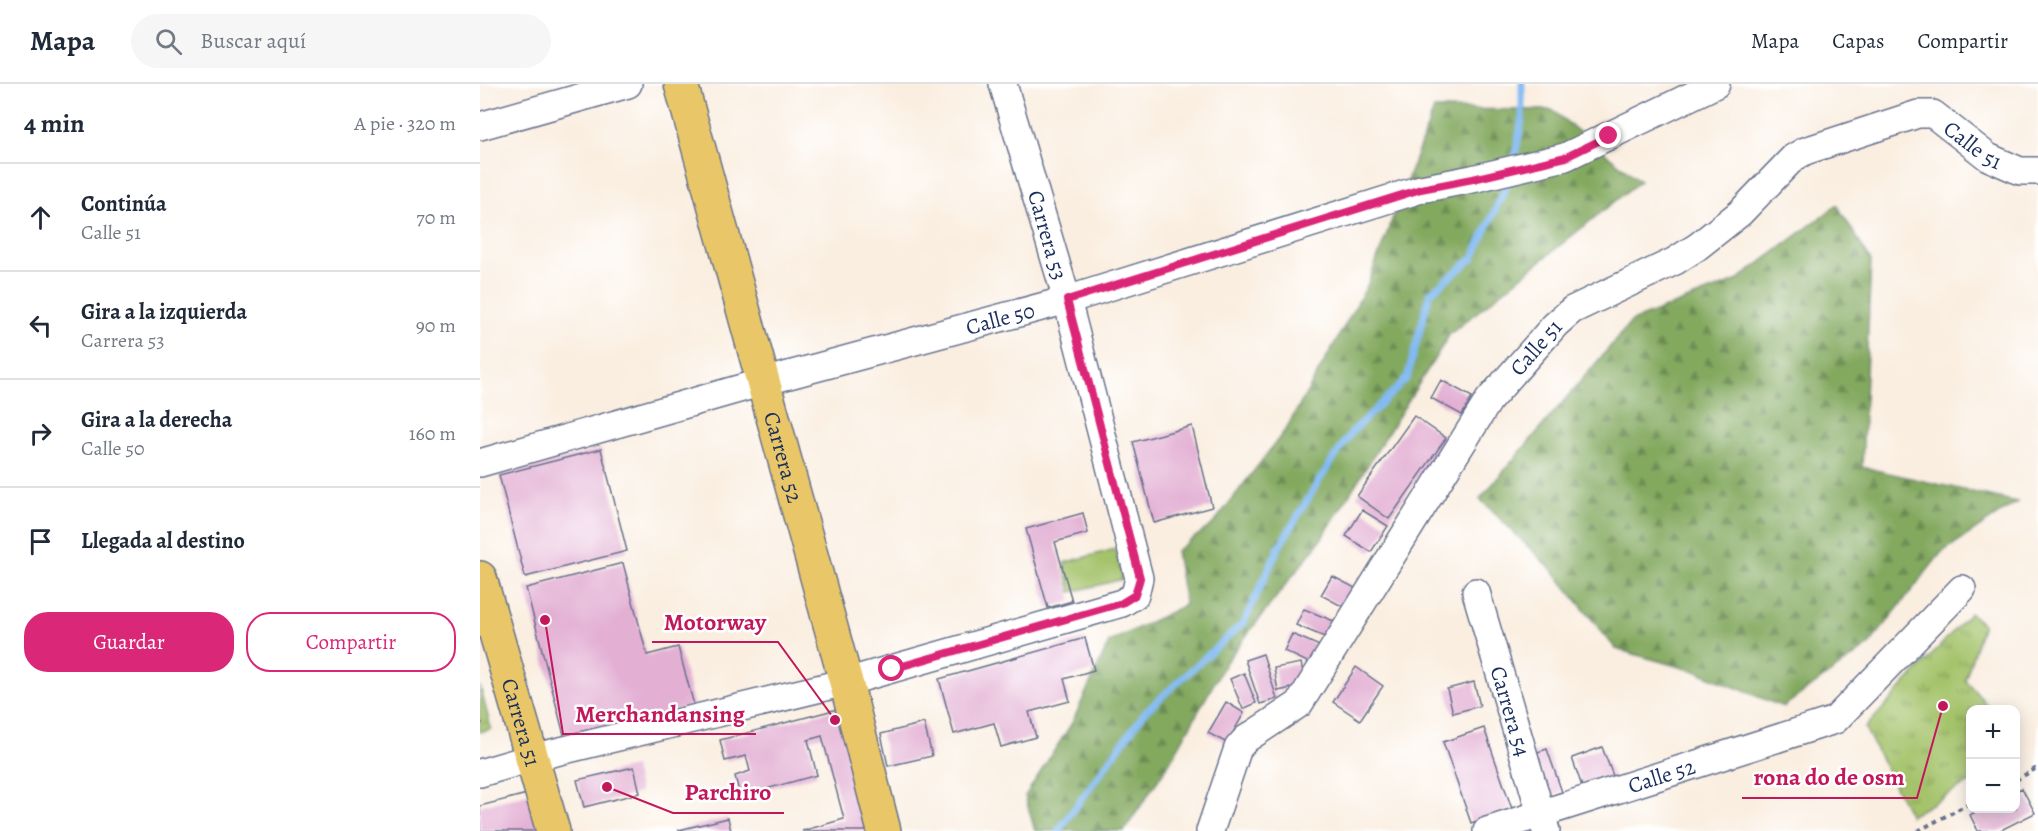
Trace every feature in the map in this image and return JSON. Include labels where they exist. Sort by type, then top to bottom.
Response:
[{"type":"main road","name":"Carrera 52","points":[[681,84],[885,831]]},
{"type":"main road","name":"Carrera 51","points":[[480,578],[553,831]]},
{"type":"street","points":[[480,126],[628,84]]},
{"type":"street","name":"Carrera 53","points":[[846,682],[1122,603],[1135,595],[1140,578],[1067,300],[1003,84]]},
{"type":"street","name":"Calle 50","points":[[480,463],[763,382],[1067,300],[1421,189],[1566,157],[1716,84]]},
{"type":"street","name":"Calle 51","points":[[1210,831],[1238,748],[1246,739],[1299,704],[1489,400],[1555,325],[1572,310],[1690,252],[1740,213],[1793,158],[1805,151],[1918,114],[1933,114],[1988,157],[2020,171],[2038,171]]},
{"type":"street","name":"Calle 52","points":[[1487,831],[1544,823],[1835,720],[1962,589]]},
{"type":"street","name":"Carrera 54","points":[[1476,592],[1544,823]]},
{"type":"street","points":[[480,772],[846,682]]},
{"type":"path","points":[[2020,778],[2035,769],[2038,770]]},
{"type":"path","points":[[1918,831],[1966,806]]},
{"type":"green space","points":[[1434,109],[1552,110],[1640,181],[1450,334],[1322,538],[1226,662],[1170,762],[1124,831],[1035,831],[1025,796],[1072,723],[1109,642],[1185,605],[1176,551],[1213,524],[1286,429],[1367,286]]},
{"type":"green space","points":[[1837,205],[1871,261],[1862,467],[2017,502],[1941,553],[1868,646],[1783,707],[1698,672],[1616,649],[1552,570],[1480,499],[1632,321],[1736,281]]},
{"type":"green space","points":[[1115,549],[1123,579],[1071,592],[1064,563]]},
{"type":"green space","points":[[1970,613],[1983,624],[1965,680],[1987,705],[1966,705],[1966,784],[1910,816],[1865,728]]},
{"type":"green space","points":[[480,686],[491,729],[480,732]]},
{"type":"building","points":[[1441,380],[1472,397],[1462,415],[1431,398]]},
{"type":"building","points":[[1414,416],[1446,438],[1389,519],[1357,496]]},
{"type":"building","points":[[1192,426],[1212,507],[1154,523],[1133,442]]},
{"type":"building","points":[[601,449],[627,551],[525,577],[499,475]]},
{"type":"building","points":[[1362,510],[1388,526],[1371,552],[1346,536]]},
{"type":"building","points":[[1083,513],[1088,533],[1055,542],[1072,601],[1048,608],[1026,529]]},
{"type":"building","points":[[623,563],[647,655],[678,647],[694,705],[565,739],[526,588]]},
{"type":"building","points":[[1332,576],[1361,591],[1351,611],[1321,595]]},
{"type":"building","points":[[1304,609],[1341,624],[1334,641],[1296,625]]},
{"type":"building","points":[[1292,634],[1329,650],[1320,668],[1284,651]]},
{"type":"building","points":[[1085,638],[1094,670],[1064,679],[1070,701],[1029,712],[1036,737],[1001,747],[994,723],[954,734],[939,679]]},
{"type":"building","points":[[1263,654],[1277,699],[1260,704],[1245,660]]},
{"type":"building","points":[[1301,663],[1306,685],[1278,691],[1274,668]]},
{"type":"building","points":[[1356,667],[1383,686],[1360,720],[1333,702]]},
{"type":"building","points":[[1244,673],[1256,703],[1243,709],[1230,679]]},
{"type":"building","points":[[1474,682],[1480,706],[1453,713],[1447,689]]},
{"type":"building","points":[[1226,702],[1244,713],[1227,743],[1208,733]]},
{"type":"building","points":[[845,707],[878,831],[802,831],[844,819],[822,736],[808,740],[817,775],[740,796],[735,776],[750,771],[746,756],[725,761],[720,740]]},
{"type":"building","points":[[924,723],[932,756],[888,766],[881,734]]},
{"type":"building","points":[[1484,728],[1512,809],[1471,823],[1443,742]]},
{"type":"building","points":[[1602,747],[1615,781],[1584,792],[1572,758]]},
{"type":"building","points":[[1547,749],[1562,792],[1542,799],[1528,755]]},
{"type":"building","points":[[634,767],[640,793],[584,807],[577,780]]},
{"type":"building","points":[[2022,788],[2035,813],[1999,831],[1978,831],[1970,815],[1973,813],[2020,813],[2020,789]]},
{"type":"building","points":[[531,793],[541,831],[480,831],[480,806]]},
{"type":"building","points":[[728,818],[731,831],[679,830]]},
{"type":"waterway","points":[[1514,162],[1522,119],[1522,84]]},
{"type":"waterway","points":[[1058,831],[1145,712],[1244,622],[1279,547],[1320,479],[1352,432],[1407,378],[1430,293],[1473,258],[1511,176]]},
{"type":"place","name":"Merchandansing","points":[[545,620]]},
{"type":"place","name":"rona do de osm","points":[[1943,706]]},
{"type":"place","name":"Motorway","points":[[835,720]]},
{"type":"place","name":"Parchiro","points":[[607,787]]},
{"type":"route","points":[[892,669],[1122,603],[1135,595],[1140,578],[1067,300],[1421,189],[1566,157],[1609,136]]}]
